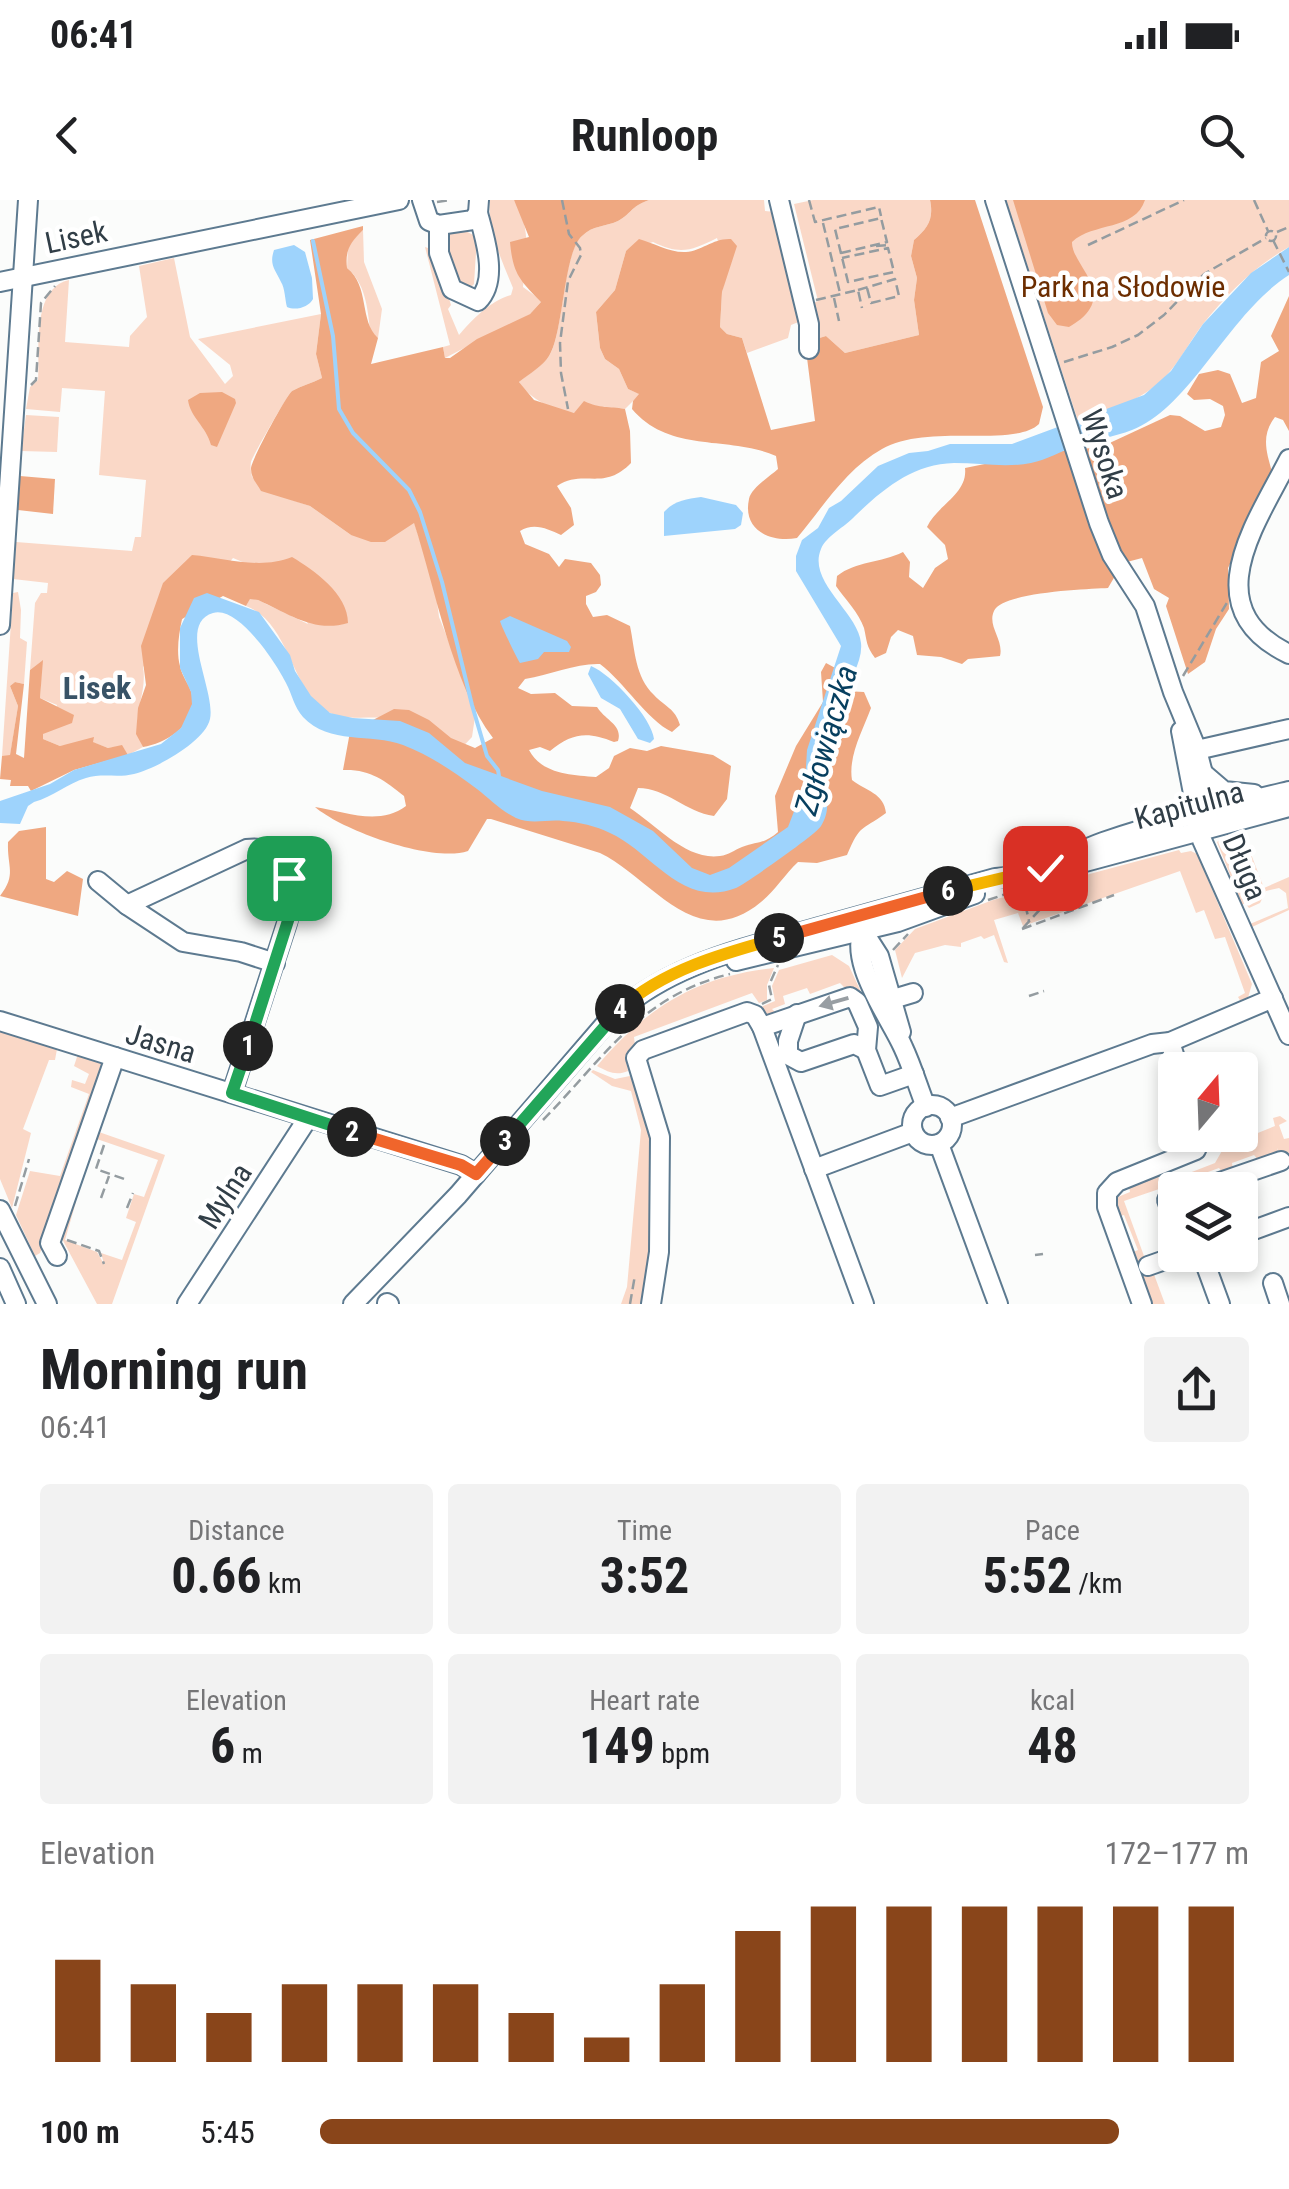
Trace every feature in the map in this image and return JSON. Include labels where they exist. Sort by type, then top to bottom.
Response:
[{"type":"street","points":[[0,625],[28,200]]},
{"type":"street","name":"Lisek","points":[[0,282],[399,200]]},
{"type":"street","points":[[422,200],[429,221],[440,225],[469,222],[478,207]]},
{"type":"street","name":"Wysoka","points":[[995,200],[1104,539],[1145,606],[1196,750],[1208,797],[1201,819]]},
{"type":"street","points":[[775,202],[809,324],[809,348]]},
{"type":"street","points":[[440,225],[439,253],[452,289],[464,298],[478,301],[486,292],[488,280],[478,207]]},
{"type":"street","points":[[1289,458],[1247,543],[1236,587],[1249,620],[1264,638],[1289,654]]},
{"type":"street","name":"Wysoka","points":[[1182,716],[1182,739],[1201,819]]},
{"type":"street","points":[[1196,750],[1289,729]]},
{"type":"street","name":"Kapitulna","points":[[1203,773],[1226,792],[1269,796]]},
{"type":"street","name":"Kapitulna","points":[[354,1304],[476,1174],[622,1007],[656,982],[840,921],[891,915],[994,878],[1017,884],[1052,874],[1289,791]]},
{"type":"street","name":"Kapitulna","points":[[1201,819],[1289,806]]},
{"type":"street","name":"Długa","points":[[1201,819],[1289,1035]]},
{"type":"street","points":[[127,905],[241,851],[266,849],[282,864],[293,891],[293,905],[232,1093]]},
{"type":"street","points":[[98,882],[183,942],[274,962]]},
{"type":"street","points":[[862,930],[868,922],[891,915]]},
{"type":"street","points":[[871,958],[891,915]]},
{"type":"street","points":[[840,921],[862,930],[877,999],[903,1045]]},
{"type":"street","name":"Kapitulna","points":[[701,964],[747,959],[862,930]]},
{"type":"street","points":[[821,941],[847,942],[871,958],[893,1000],[903,1045],[926,1107]]},
{"type":"street","points":[[893,1000],[914,992]]},
{"type":"street","points":[[651,1304],[658,1252],[660,1136],[636,1058],[642,1050],[742,1013],[758,1021],[792,1016],[845,996],[858,1002],[868,1027],[866,1050],[880,1086],[914,1074]]},
{"type":"street","points":[[950,1118],[1152,1044],[1170,1042],[1272,998]]},
{"type":"street","points":[[792,1016],[788,1055],[801,1062],[854,1044],[866,1050]]},
{"type":"street","name":"Jasna","points":[[0,1020],[461,1165],[476,1174]]},
{"type":"street","points":[[758,1021],[864,1304]]},
{"type":"street","points":[[1170,1042],[1173,1052]]},
{"type":"street","points":[[62,1248],[50,1243],[114,1057]]},
{"type":"street","points":[[926,1107],[942,1108],[950,1118],[950,1133],[940,1144],[921,1142],[913,1132],[916,1114],[926,1107]]},
{"type":"street","name":"Mylna","points":[[187,1304],[308,1118]]},
{"type":"street","points":[[814,1169],[913,1132]]},
{"type":"street","points":[[940,1144],[998,1304]]},
{"type":"street","points":[[1142,1304],[1107,1206],[1107,1193],[1116,1182],[1191,1152]]},
{"type":"street","points":[[1247,1172],[1281,1160]]},
{"type":"street","points":[[6,1213],[47,1304]]},
{"type":"street","points":[[1258,1228],[1289,1217]]},
{"type":"street","points":[[1148,1266],[1158,1262]]},
{"type":"street","points":[[0,1268],[16,1304]]},
{"type":"street","points":[[1208,1272],[1220,1304]]},
{"type":"street","points":[[1273,1283],[1280,1304]]},
{"type":"path","points":[[562,200],[570,234],[581,256],[568,281],[560,342],[568,409]]},
{"type":"path","points":[[809,200],[815,222],[879,206],[887,242],[868,249]]},
{"type":"path","points":[[1088,245],[1184,200]]},
{"type":"path","points":[[1057,364],[1138,335],[1204,274],[1266,238],[1268,231],[1255,202]]},
{"type":"path","points":[[825,231],[882,218]]},
{"type":"path","points":[[822,220],[840,294]]},
{"type":"path","points":[[1268,231],[1275,233],[1289,227]]},
{"type":"path","points":[[835,229],[848,282]]},
{"type":"path","points":[[1275,233],[1273,240],[1289,272]]},
{"type":"path","points":[[1266,238],[1273,240]]},
{"type":"path","points":[[858,290],[862,306],[899,296],[888,245],[876,248],[876,244]]},
{"type":"path","points":[[832,258],[888,248]]},
{"type":"path","points":[[838,284],[894,272]]},
{"type":"path","points":[[818,300],[895,279]]},
{"type":"path","points":[[16,384],[36,382],[41,304],[59,281]]},
{"type":"path","points":[[867,288],[870,301]]},
{"type":"path","points":[[833,296],[839,321]]},
{"type":"path","points":[[1179,682],[1236,587]]},
{"type":"path","points":[[1052,874],[1068,876],[1022,929],[1114,895]]},
{"type":"path","points":[[1017,884],[1029,923]]},
{"type":"path","points":[[981,903],[1017,884],[1035,885]]},
{"type":"path","points":[[871,958],[893,953],[914,928]]},
{"type":"path","points":[[758,1021],[760,1005],[772,999],[770,986],[778,964]]},
{"type":"path","points":[[538,1126],[641,1015],[686,988],[729,974]]},
{"type":"path","points":[[1028,996],[1044,991]]},
{"type":"path","points":[[104,1145],[96,1169],[127,1180]]},
{"type":"path","points":[[6,1213],[29,1160]]},
{"type":"path","points":[[101,1198],[110,1174]]},
{"type":"path","points":[[127,1208],[133,1193]]},
{"type":"path","points":[[62,1248],[99,1252],[104,1264]]},
{"type":"path","points":[[1035,1254],[1042,1254]]},
{"type":"path","points":[[630,1304],[635,1275]]},
{"type":"green space","points":[[490,200],[514,200],[520,210],[526,242],[523,287],[542,301],[530,314],[445,358],[443,347],[450,345],[425,247],[434,250],[451,305],[448,309],[459,335],[489,306],[511,295],[513,288],[493,234]]},
{"type":"green space","points":[[649,200],[764,200],[765,211],[775,212],[801,321],[791,325],[788,338],[747,353],[742,338],[727,334],[720,327],[727,272],[717,238],[685,250],[653,242],[626,251],[615,290],[596,312],[605,359],[619,369],[628,389],[640,394],[625,409],[576,413],[543,403],[519,382],[546,360],[554,345],[575,245],[586,232],[618,221]]},
{"type":"green space","points":[[813,200],[930,200],[930,218],[914,240],[911,256],[917,278],[914,300],[919,335],[845,353],[826,336],[813,340],[811,304],[818,301],[794,204]]},
{"type":"green space","name":"Park na Słodowie","points":[[1006,200],[1289,200],[1289,247],[1232,291],[1155,386],[1128,402],[1078,421]]},
{"type":"green space","points":[[460,228],[477,237],[474,284],[467,291],[460,288],[441,240],[443,233]]},
{"type":"green space","points":[[363,230],[364,262],[382,309],[378,338],[370,331],[362,288],[347,268],[348,245]]},
{"type":"green space","points":[[174,258],[190,337],[225,384],[233,376],[230,365],[198,339],[321,314],[316,354],[322,378],[289,395],[253,457],[252,477],[310,506],[351,535],[414,522],[435,587],[439,617],[476,710],[472,737],[454,756],[393,720],[342,716],[318,705],[270,624],[246,606],[250,598],[258,600],[308,624],[277,563],[245,563],[233,558],[143,667],[137,727],[143,747],[128,755],[122,746],[108,748],[92,742],[60,746],[43,739],[42,734],[51,729],[57,705],[40,698],[42,661],[30,670],[35,603],[41,593],[47,593],[48,583],[13,579],[16,542],[132,551],[135,537],[141,537],[146,480],[99,475],[105,391],[62,388],[60,412],[26,409],[30,387],[38,380],[43,308],[57,285],[69,280],[65,342],[129,347],[130,336],[147,317],[139,266]]},
{"type":"green space","points":[[26,415],[59,417],[57,452],[21,451]]},
{"type":"green space","points":[[18,592],[20,638],[27,642],[24,684],[15,682],[10,686],[18,706],[10,756],[2,756],[13,593]]},
{"type":"green space","points":[[1241,828],[1264,888],[1289,877],[1289,910],[1252,927],[1250,924],[1288,908],[1286,893],[1279,888],[1266,891],[1260,903],[1249,908],[1245,903],[1242,905],[1217,842]]},
{"type":"green space","points":[[1179,850],[1197,854],[1252,984],[1247,1001],[1241,1002],[1238,997],[1245,993],[1225,937],[1215,939],[1204,910],[1196,913],[1180,871],[1023,926],[1018,913],[994,920],[1008,963],[1004,962],[994,935],[984,939],[981,936],[961,943],[961,947],[945,945],[915,953],[902,978],[895,950],[915,929],[993,900]]},
{"type":"green space","points":[[832,955],[849,966],[872,1016],[840,983],[810,994],[807,988],[783,996],[785,1004],[772,1009],[779,1016],[766,1017],[761,1007],[775,1001],[772,986],[779,970]]},
{"type":"green space","points":[[774,968],[767,985],[767,1000],[759,1003],[752,993],[634,1037],[635,1045],[625,1057],[628,1071],[612,1073],[597,1066],[634,1027],[675,998],[720,979]]},
{"type":"green space","points":[[0,1031],[57,1049],[55,1060],[49,1060],[23,1129],[31,1133],[12,1208],[0,1179]]},
{"type":"green space","points":[[79,1051],[107,1061],[40,1253],[35,1256],[16,1215],[30,1171],[60,1176],[89,1094],[71,1087],[72,1080],[85,1084],[89,1074],[74,1066]]},
{"type":"green space","points":[[593,1070],[615,1079],[630,1076],[652,1133],[652,1249],[644,1304],[621,1304],[627,1287],[641,1130],[631,1091],[612,1086]]},
{"type":"green space","points":[[1280,1116],[1287,1121],[1279,1125],[1284,1139],[1289,1138],[1289,1162],[1284,1162],[1277,1148],[1279,1155],[1259,1161],[1254,1155],[1232,1163],[1233,1169],[1226,1172],[1219,1168],[1192,1172],[1215,1163],[1221,1152],[1258,1152],[1258,1133],[1275,1126],[1273,1118]]},
{"type":"green space","points":[[96,1131],[165,1155],[112,1304],[97,1304],[60,1235],[72,1201],[76,1202],[65,1240],[97,1252],[104,1264],[101,1253],[122,1260],[136,1222],[126,1218],[134,1194],[144,1197],[158,1160],[94,1138]]},
{"type":"green space","points":[[1153,1174],[1158,1176],[1158,1189],[1124,1201],[1144,1256],[1151,1254],[1152,1269],[1165,1304],[1149,1304],[1131,1253],[1138,1250],[1124,1215],[1117,1217],[1113,1199],[1130,1192],[1129,1187],[1116,1192]]},
{"type":"shaded area","points":[[514,200],[649,200],[618,221],[582,236],[571,259],[554,345],[543,363],[519,382],[534,400],[574,413],[584,401],[625,409],[631,463],[611,476],[576,479],[557,486],[571,508],[574,525],[561,535],[536,527],[520,531],[525,544],[549,554],[559,567],[565,559],[591,563],[600,575],[601,585],[586,596],[593,617],[607,615],[630,626],[643,680],[680,725],[672,732],[662,726],[600,664],[591,664],[525,679],[518,688],[531,694],[555,693],[572,706],[597,707],[616,727],[618,741],[580,736],[565,740],[550,751],[540,747],[529,750],[549,769],[596,777],[609,768],[614,756],[630,748],[647,751],[661,746],[713,755],[731,766],[727,799],[714,816],[658,792],[638,788],[630,808],[684,847],[720,856],[778,832],[775,796],[796,746],[823,702],[821,672],[826,663],[839,670],[845,691],[864,692],[871,708],[854,752],[852,780],[878,797],[886,813],[859,833],[847,855],[817,863],[798,862],[766,898],[738,916],[716,921],[695,917],[600,853],[491,819],[487,819],[468,851],[433,853],[366,835],[315,807],[374,816],[406,806],[404,796],[383,780],[361,771],[343,770],[350,732],[394,709],[409,710],[451,738],[475,748],[493,738],[466,691],[414,523],[385,542],[371,542],[351,535],[310,506],[261,491],[252,475],[256,455],[288,396],[322,378],[316,354],[321,314],[310,240],[363,226],[349,247],[347,268],[359,284],[368,322],[378,338],[371,364],[443,347],[445,358],[450,358],[477,339],[530,314],[541,302],[523,282],[513,262],[510,242],[529,237]]},
{"type":"shaded area","points":[[930,200],[975,200],[1043,407],[1039,424],[1010,434],[901,441],[857,467],[797,538],[769,536],[755,527],[748,510],[750,495],[778,469],[776,456],[682,438],[647,423],[632,409],[639,394],[628,389],[619,369],[605,359],[596,312],[615,290],[626,251],[639,239],[680,252],[731,239],[737,246],[722,292],[720,327],[727,334],[742,338],[771,430],[815,421],[806,350],[813,340],[826,336],[845,353],[919,335],[914,300],[917,278],[911,256],[914,240],[930,218]]},
{"type":"shaded area","points":[[1013,200],[1145,200],[1132,217],[1072,242],[1093,293],[1085,315],[1069,327],[1057,325],[1048,313]]},
{"type":"shaded area","points":[[1289,296],[1289,431],[1283,420],[1275,417],[1270,424],[1266,445],[1273,475],[1228,568],[1229,609],[1216,629],[1205,662],[1188,674],[1166,606],[1169,598],[1154,589],[1142,558],[1108,567],[1115,576],[1108,588],[1046,593],[1000,605],[992,617],[1000,656],[968,659],[962,664],[917,655],[913,636],[898,630],[886,653],[875,658],[859,617],[836,586],[837,576],[852,567],[903,552],[910,562],[909,577],[923,588],[935,568],[948,559],[945,545],[927,527],[962,485],[965,468],[1034,454],[1101,447],[1170,415],[1180,416],[1205,431],[1221,427],[1223,406],[1210,399],[1194,400],[1187,394],[1199,374],[1218,370],[1230,374],[1242,403],[1256,398],[1261,362],[1279,351],[1271,336]]},
{"type":"shaded area","points":[[222,392],[236,403],[217,447],[211,445],[188,400],[200,393]]},
{"type":"shaded area","points":[[20,476],[55,479],[53,514],[18,510]]},
{"type":"shaded area","points":[[192,555],[255,563],[292,557],[336,593],[348,623],[313,624],[258,600],[250,599],[246,606],[223,596],[182,619],[178,654],[192,695],[190,715],[170,737],[143,747],[136,734],[138,708],[146,685],[141,646],[163,583]]},
{"type":"shaded area","points":[[43,660],[40,698],[74,715],[72,723],[43,734],[43,739],[60,746],[94,737],[93,742],[108,748],[122,745],[128,755],[74,770],[31,791],[28,786],[10,786],[11,780],[0,779],[2,756],[10,755],[18,706],[10,686],[15,682],[24,684],[16,754],[24,758],[30,670]]},
{"type":"shaded area","points":[[46,827],[46,879],[54,882],[67,871],[83,879],[78,916],[0,896],[10,876],[8,842],[19,831]]},
{"type":"water","points":[[294,245],[305,252],[313,299],[294,309],[287,307],[272,260],[274,250]]},
{"type":"water","name":"Zgłowiączka","points":[[1289,247],[1289,275],[1247,312],[1192,381],[1153,418],[1132,430],[1031,463],[954,463],[925,468],[888,488],[827,540],[821,549],[821,573],[858,631],[861,650],[822,761],[825,817],[808,838],[736,888],[699,891],[683,885],[605,831],[575,822],[516,818],[450,770],[413,749],[338,735],[313,726],[300,713],[266,650],[245,627],[223,613],[213,613],[202,620],[198,630],[197,644],[210,707],[210,719],[199,737],[154,767],[128,775],[79,780],[28,806],[20,824],[0,823],[0,801],[50,784],[74,770],[161,744],[181,728],[192,704],[180,668],[180,628],[194,598],[207,593],[259,612],[290,655],[311,696],[330,713],[400,721],[429,733],[465,763],[542,791],[610,807],[653,831],[692,868],[710,875],[729,868],[788,827],[805,783],[807,750],[841,646],[796,571],[796,556],[802,540],[818,528],[829,508],[878,466],[909,453],[950,444],[1012,444],[1144,395],[1171,371],[1203,324],[1251,273]]},
{"type":"water","points":[[701,497],[736,505],[743,513],[741,525],[735,529],[664,536],[664,512],[681,501]]},
{"type":"water","points":[[510,616],[567,641],[569,652],[544,652],[538,659],[520,663],[500,621]]},
{"type":"water","points":[[591,666],[609,678],[638,709],[652,730],[654,739],[650,743],[638,739],[620,709],[601,698],[588,674]]},
{"type":"waterway","points":[[313,241],[333,336],[339,409],[353,433],[409,490],[420,512],[487,756],[499,776]]},
{"type":"district","name":"Lisek","points":[[97,688]]},
{"type":"route","points":[[289,878],[293,905],[232,1093],[461,1165],[476,1174],[606,1023],[656,982],[746,947],[994,878],[1010,878],[1045,868]]}]
